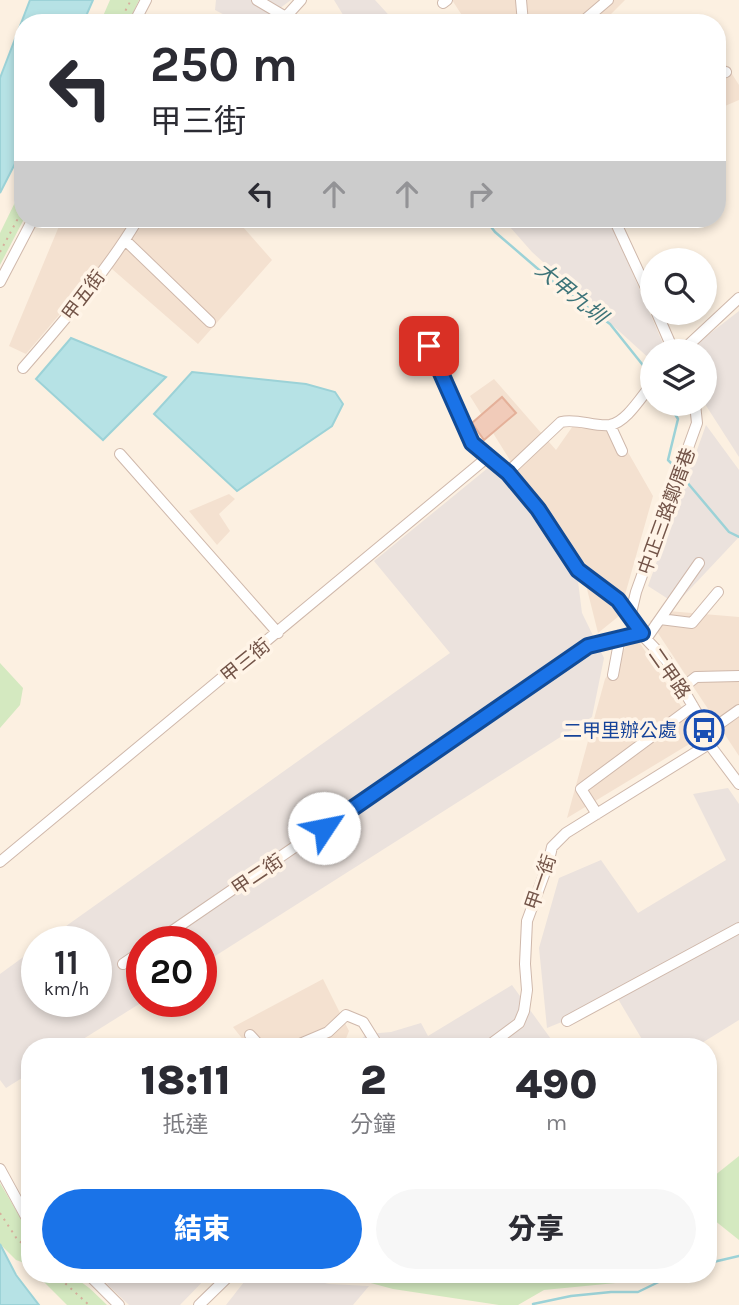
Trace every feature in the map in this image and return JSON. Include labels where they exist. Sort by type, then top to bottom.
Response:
[{"type":"street","points":[[257,0],[274,14]]},
{"type":"street","points":[[288,14],[301,0]]},
{"type":"street","points":[[592,14],[608,0]]},
{"type":"street","points":[[0,282],[28,228]]},
{"type":"street","name":"甲五街","points":[[23,368],[58,328],[132,228]]},
{"type":"street","points":[[618,228],[640,275]]},
{"type":"street","points":[[125,240],[210,322]]},
{"type":"street","points":[[695,339],[739,298]]},
{"type":"street","points":[[429,346],[472,443],[508,473],[538,509],[578,570],[618,600],[644,636],[660,619],[699,563]]},
{"type":"street","points":[[508,473],[561,422],[569,420],[610,425],[622,419],[640,398]]},
{"type":"street","name":"中正三路鄭厝巷","points":[[630,617],[636,592],[697,423],[696,416]]},
{"type":"street","points":[[610,425],[622,451]]},
{"type":"street","points":[[120,454],[278,633]]},
{"type":"street","name":"甲三街","points":[[0,862],[489,456]]},
{"type":"street","points":[[660,619],[692,623],[718,592]]},
{"type":"street","name":"甲二街","points":[[179,926],[588,646],[621,637],[644,636]]},
{"type":"street","name":"二甲路","points":[[644,636],[666,660],[708,738],[739,783]]},
{"type":"street","points":[[613,675],[621,637]]},
{"type":"street","points":[[682,688],[696,677],[739,676]]},
{"type":"street","points":[[597,814],[581,789],[692,706]]},
{"type":"street","name":"甲一街","points":[[499,1038],[519,1023],[524,1011],[527,990],[527,921],[552,847],[566,833],[708,738],[739,710]]},
{"type":"street","points":[[567,1021],[739,928]]},
{"type":"street","points":[[314,1038],[328,1032],[346,1015],[363,1022],[373,1038]]},
{"type":"street","points":[[250,1035],[253,1038]]},
{"type":"street","points":[[0,1169],[21,1208]]},
{"type":"street","points":[[97,1283],[119,1305]]},
{"type":"street","points":[[198,1305],[221,1283]]},
{"type":"path","points":[[0,252],[14,226]]},
{"type":"path","points":[[0,1213],[21,1242]]},
{"type":"path","points":[[65,1283],[89,1305]]},
{"type":"shaded area","points":[[216,0],[291,0],[272,14],[223,14],[215,10]]},
{"type":"shaded area","points":[[334,0],[375,0],[388,14],[343,14]]},
{"type":"shaded area","points":[[452,0],[625,0],[611,14],[461,14]]},
{"type":"shaded area","points":[[726,65],[739,85],[739,100],[726,106]]},
{"type":"shaded area","points":[[58,228],[244,228],[272,260],[198,344],[104,262],[26,354],[9,346]]},
{"type":"shaded area","points":[[511,228],[613,228],[640,290],[640,325],[655,325],[661,339],[640,339],[640,350],[532,252]]},
{"type":"shaded area","points":[[739,311],[739,457],[713,416],[717,416],[717,339],[703,339]]},
{"type":"shaded area","points":[[494,379],[556,450],[575,423],[613,426],[653,496],[619,616],[598,633],[585,581],[470,396]]},
{"type":"shaded area","points":[[706,425],[739,470],[739,537],[676,604],[648,586]]},
{"type":"shaded area","points":[[494,463],[577,573],[582,613],[604,658],[592,717],[217,955],[217,926],[126,926],[126,1012],[85,1038],[21,1038],[21,1079],[6,1088],[0,1080],[0,974],[21,959],[21,1017],[112,1017],[112,926],[66,926],[450,653],[374,561]]},
{"type":"shaded area","points":[[229,494],[235,499],[219,514],[230,531],[217,545],[189,511]]},
{"type":"shaded area","points":[[668,611],[739,617],[739,756],[650,621]]},
{"type":"shaded area","points":[[634,634],[701,737],[567,818],[605,679]]},
{"type":"shaded area","points":[[728,788],[739,804],[739,1020],[710,1038],[641,1038],[618,999],[547,1028],[539,948],[559,878],[601,860],[638,913],[726,860],[693,794]]},
{"type":"shaded area","points":[[323,979],[349,1031],[346,1038],[242,1038],[233,1027]]},
{"type":"shaded area","points":[[512,985],[550,1038],[362,1038],[367,1034],[391,1032],[421,1023],[428,1036]]},
{"type":"shaded area","points":[[201,1283],[180,1305],[129,1305],[107,1284]]},
{"type":"shaded area","points":[[243,1283],[369,1286],[353,1305],[226,1305]]},
{"type":"green space","points":[[110,0],[139,0],[132,14],[104,14]]},
{"type":"green space","points":[[14,204],[14,228],[19,228],[0,265],[0,233]]},
{"type":"green space","points":[[0,663],[23,688],[20,705],[0,728]]},
{"type":"green space","points":[[739,1156],[739,1240],[717,1222],[717,1174]]},
{"type":"green space","points":[[0,1183],[21,1219],[21,1262],[0,1244]]},
{"type":"green space","points":[[45,1283],[83,1283],[107,1305],[67,1305]]},
{"type":"green space","points":[[371,1283],[616,1283],[544,1290],[518,1305],[499,1305],[393,1289]]},
{"type":"water","points":[[30,0],[93,0],[87,14],[25,14]]},
{"type":"water","points":[[14,42],[14,166],[0,193],[0,78]]},
{"type":"water","points":[[71,338],[166,377],[103,440],[36,379]]},
{"type":"water","points":[[192,372],[306,384],[335,392],[343,404],[332,426],[237,491],[154,414]]},
{"type":"water","points":[[0,1244],[21,1283],[39,1305],[0,1305]]},
{"type":"building","points":[[502,397],[516,413],[484,440],[472,423]]},
{"type":"waterway","name":"大甲九圳","points":[[492,228],[552,281],[610,324],[640,362]]},
{"type":"waterway","name":"大甲九圳","points":[[673,465],[668,460],[678,419],[676,416]]},
{"type":"waterway","name":"大甲九圳","points":[[686,481],[729,532],[739,537]]},
{"type":"waterway","name":"大甲九圳","points":[[717,1261],[739,1256]]},
{"type":"waterway","name":"大甲九圳","points":[[533,1304],[571,1296],[638,1292],[656,1283]]},
{"type":"place","name":"二甲里辦公處","points":[[704,730]]},
{"type":"route","points":[[324,828],[588,646],[642,633],[618,600],[578,570],[538,509],[508,473],[472,443],[429,346]]}]
